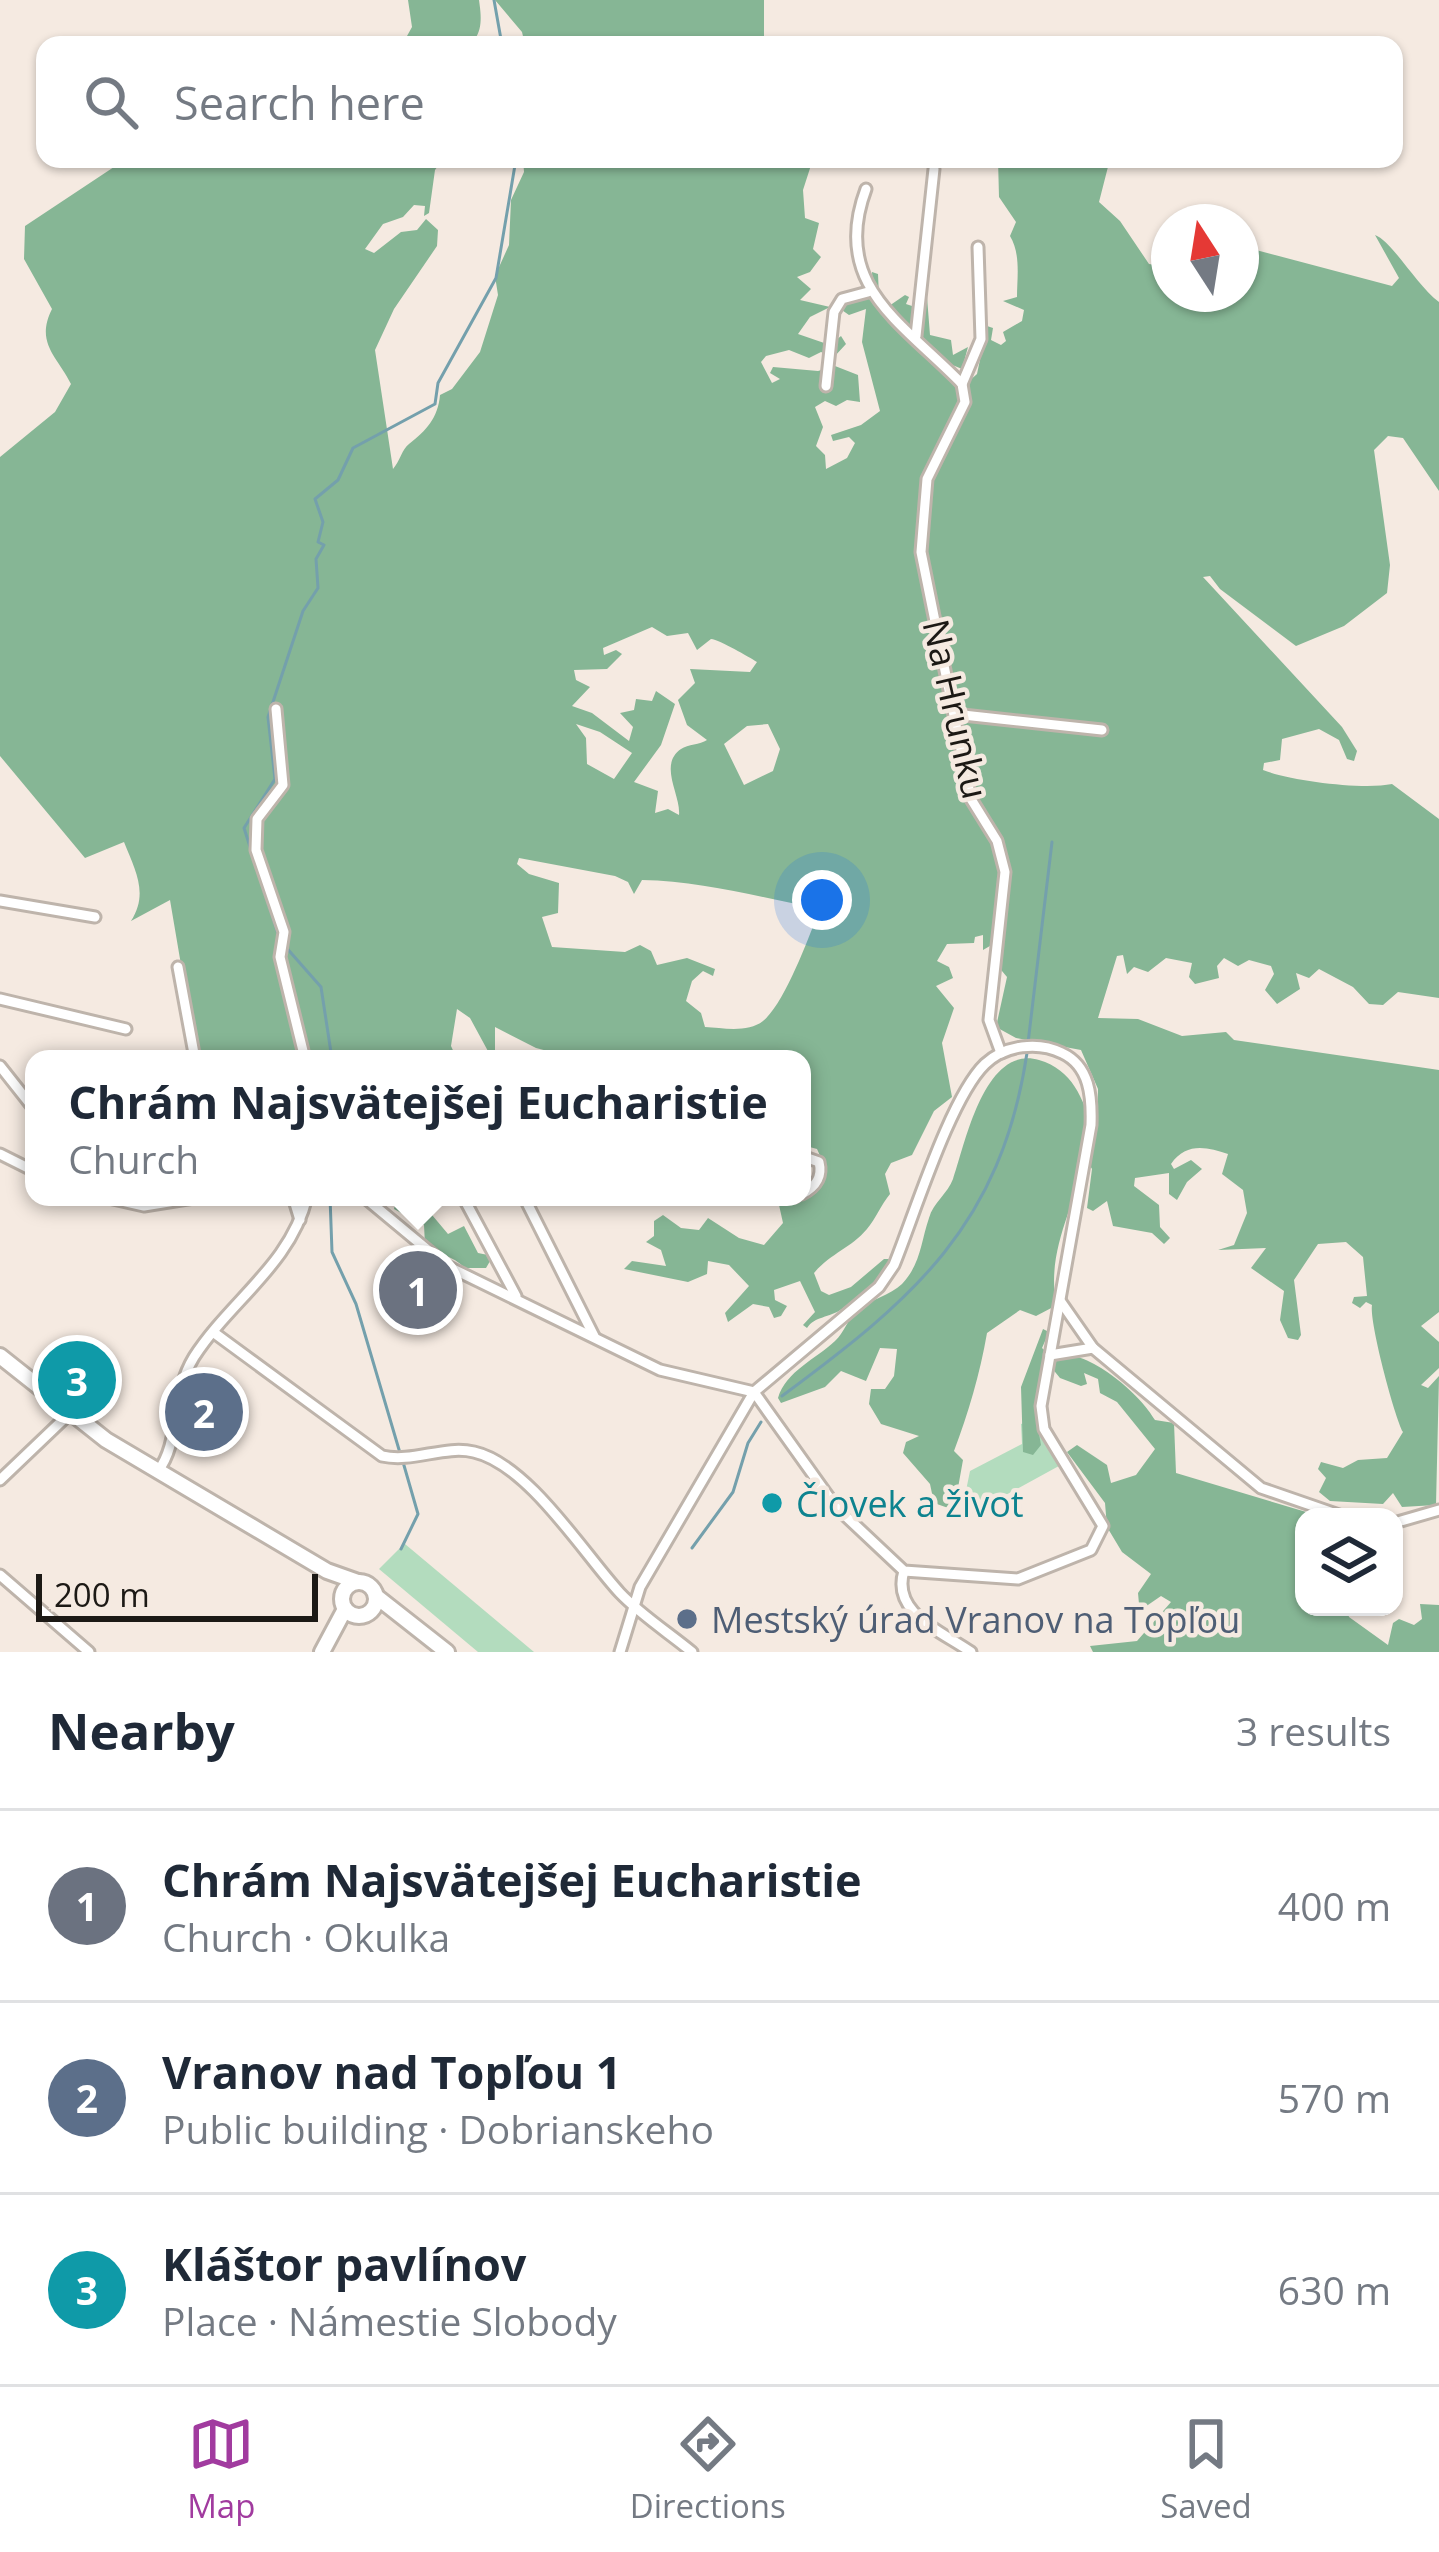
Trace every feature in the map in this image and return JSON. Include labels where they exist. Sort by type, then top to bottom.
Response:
[{"type":"street","points":[[916,336],[934,169]]},
{"type":"street","points":[[866,190],[854,241],[868,292],[962,384]]},
{"type":"street","name":"Na Hrunku","points":[[978,248],[981,339],[962,384],[965,402],[927,478],[921,552],[971,800],[997,841],[1004,872],[988,1020],[1000,1053]]},
{"type":"street","points":[[826,386],[833,312],[842,299],[868,292]]},
{"type":"street","points":[[276,709],[283,785],[257,819],[255,834],[284,936],[280,950],[303,1050]]},
{"type":"street","points":[[954,714],[1102,730]]},
{"type":"street","points":[[0,901],[95,916]]},
{"type":"street","points":[[178,967],[193,1050]]},
{"type":"street","points":[[0,999],[126,1029]]},
{"type":"street","points":[[374,1206],[417,1246],[660,1370],[754,1392],[836,1507],[904,1571],[1018,1579],[1091,1550],[1103,1526],[1044,1429],[1041,1406],[1091,1125],[1088,1080],[1074,1060],[1039,1046],[1000,1053],[983,1065],[957,1109],[894,1265],[879,1286],[754,1392],[633,1605],[620,1652]]},
{"type":"street","points":[[0,1066],[25,1096]]},
{"type":"street","points":[[811,1159],[819,1162],[821,1172],[811,1189]]},
{"type":"street","points":[[295,1206],[300,1226]]},
{"type":"street","points":[[158,1472],[170,1456],[171,1416],[192,1360],[300,1226],[305,1206]]},
{"type":"street","points":[[468,1206],[516,1296]]},
{"type":"street","points":[[529,1206],[594,1336]]},
{"type":"street","points":[[489,1284],[501,1265]]},
{"type":"street","points":[[563,1319],[574,1294]]},
{"type":"street","points":[[1061,1302],[1093,1348],[1261,1488],[1319,1508]]},
{"type":"street","points":[[213,1332],[358,1440],[404,1459],[458,1451],[487,1456],[533,1491],[633,1605],[692,1652]]},
{"type":"street","points":[[1049,1355],[1093,1348]]},
{"type":"street","points":[[0,1356],[68,1415],[158,1472],[327,1570],[372,1587],[376,1597],[447,1652]]},
{"type":"street","points":[[0,1480],[68,1415]]},
{"type":"street","points":[[1403,1520],[1439,1510]]},
{"type":"street","points":[[327,1570],[354,1608],[418,1628]]},
{"type":"street","points":[[904,1571],[899,1588],[906,1604],[970,1652]]},
{"type":"street","points":[[0,1575],[89,1652]]},
{"type":"street","points":[[354,1608],[358,1582]]},
{"type":"street","points":[[322,1652],[354,1608],[376,1597]]},
{"type":"green space","points":[[408,0],[479,0],[477,36],[407,36],[412,27]]},
{"type":"green space","points":[[495,0],[764,0],[764,36],[523,36]]},
{"type":"green space","points":[[112,168],[436,168],[429,213],[424,216],[425,206],[414,205],[403,217],[383,224],[365,249],[374,253],[401,232],[417,230],[426,219],[438,230],[437,246],[394,309],[375,350],[393,469],[430,423],[440,395],[452,389],[480,352],[498,295],[495,276],[509,245],[511,200],[524,168],[810,168],[803,190],[805,218],[819,223],[813,249],[821,257],[810,272],[797,277],[811,289],[800,300],[830,307],[810,317],[798,334],[830,345],[841,336],[846,344],[834,357],[821,352],[809,358],[789,350],[761,362],[772,383],[780,379],[770,373],[773,367],[818,371],[835,366],[858,375],[860,402],[847,400],[836,406],[825,401],[815,407],[823,427],[816,446],[825,455],[826,469],[847,458],[855,443],[849,437],[833,441],[831,435],[861,425],[880,411],[862,342],[866,309],[849,315],[836,306],[873,290],[872,272],[878,274],[879,296],[889,306],[905,295],[909,297],[906,304],[912,306],[927,297],[930,335],[951,340],[953,355],[968,347],[962,369],[938,359],[959,390],[977,374],[987,326],[993,328],[991,340],[1001,345],[1006,341],[1003,332],[1022,321],[1024,310],[1003,301],[1017,297],[1018,266],[1010,236],[1016,222],[999,197],[998,168],[1108,168],[1099,202],[1120,221],[1151,264],[1151,312],[1259,312],[1259,251],[1392,286],[1399,278],[1375,235],[1382,239],[1439,302],[1439,491],[1403,438],[1388,436],[1374,450],[1390,565],[1387,593],[1344,626],[1296,646],[1220,589],[1210,576],[1203,577],[1342,727],[1357,751],[1354,761],[1347,759],[1339,740],[1319,729],[1282,739],[1280,760],[1264,763],[1263,770],[1327,783],[1392,784],[1439,819],[1439,998],[1398,992],[1383,1005],[1369,1004],[1353,987],[1319,969],[1309,978],[1296,973],[1300,989],[1277,1004],[1265,990],[1274,974],[1271,966],[1249,960],[1238,966],[1224,958],[1217,966],[1219,978],[1195,984],[1189,977],[1192,963],[1166,958],[1148,972],[1134,967],[1127,974],[1123,955],[1117,956],[1098,1018],[1138,1019],[1182,1036],[1226,1032],[1234,1040],[1439,1070],[1439,1312],[1421,1326],[1439,1342],[1439,1368],[1421,1385],[1428,1388],[1439,1376],[1436,1505],[1402,1507],[1393,1493],[1383,1504],[1330,1501],[1319,1492],[1326,1478],[1318,1469],[1321,1462],[1343,1468],[1358,1460],[1387,1458],[1403,1432],[1383,1368],[1372,1305],[1366,1302],[1360,1308],[1352,1303],[1354,1297],[1367,1296],[1363,1257],[1346,1242],[1318,1244],[1294,1280],[1301,1335],[1298,1340],[1288,1338],[1280,1320],[1284,1291],[1251,1268],[1266,1248],[1218,1250],[1234,1245],[1247,1213],[1243,1190],[1222,1174],[1228,1154],[1205,1148],[1183,1152],[1171,1164],[1174,1169],[1191,1160],[1202,1169],[1177,1200],[1169,1194],[1169,1173],[1135,1178],[1134,1186],[1159,1205],[1160,1227],[1170,1238],[1164,1244],[1152,1233],[1113,1226],[1107,1201],[1093,1211],[1087,1208],[1092,1169],[1088,1162],[1057,1251],[1057,1305],[1036,1316],[1020,1310],[987,1333],[954,1451],[963,1460],[954,1510],[934,1503],[930,1484],[903,1453],[906,1442],[919,1436],[881,1424],[869,1404],[871,1389],[885,1389],[894,1376],[897,1349],[880,1348],[866,1381],[841,1371],[825,1387],[781,1403],[778,1398],[788,1380],[835,1341],[856,1311],[897,1288],[908,1276],[931,1213],[953,1179],[980,1101],[1004,1067],[1020,1059],[1051,1065],[1068,1078],[1093,1128],[1097,1125],[1098,1089],[1081,1050],[1016,1038],[996,1027],[1007,977],[997,965],[1001,948],[995,943],[983,950],[983,935],[975,937],[974,943],[947,944],[937,961],[949,967],[953,978],[936,986],[954,1008],[942,1043],[952,1097],[934,1111],[912,1155],[891,1163],[885,1174],[890,1194],[867,1229],[814,1273],[821,1291],[829,1295],[851,1287],[884,1259],[891,1259],[855,1299],[807,1328],[803,1325],[815,1312],[800,1281],[774,1290],[775,1300],[787,1306],[781,1316],[774,1318],[769,1307],[753,1304],[728,1322],[725,1313],[749,1286],[729,1265],[708,1261],[707,1274],[688,1282],[624,1269],[632,1261],[666,1266],[661,1250],[646,1242],[654,1236],[654,1221],[663,1215],[681,1228],[699,1230],[708,1218],[739,1238],[764,1245],[783,1223],[779,1206],[811,1206],[811,1191],[826,1169],[817,1149],[811,1147],[811,1050],[544,1050],[495,1027],[495,1050],[487,1050],[470,1018],[457,1009],[453,1050],[195,1050],[170,900],[131,921],[140,891],[124,842],[85,858],[0,756],[0,457],[55,412],[71,384],[47,340],[52,309],[24,259],[25,226]],"holes":[[[652,627],[667,636],[688,633],[697,650],[715,640],[757,662],[750,672],[690,669],[695,683],[678,700],[687,725],[707,740],[681,749],[671,763],[679,815],[668,809],[655,813],[658,791],[634,782],[661,745],[675,704],[656,691],[652,701],[636,699],[634,710],[620,713],[633,727],[629,741],[592,713],[572,706],[590,687],[576,680],[574,670],[607,669],[622,654],[616,650],[604,655],[603,648]],[[576,724],[600,732],[632,753],[614,779],[587,764],[586,738]],[[768,724],[780,749],[773,771],[744,785],[724,744],[747,726]],[[519,858],[628,882],[634,894],[642,880],[664,881],[816,908],[801,956],[771,1013],[757,1025],[743,1028],[705,1027],[701,1013],[686,1001],[692,981],[703,971],[713,976],[715,969],[687,958],[657,965],[651,951],[640,945],[625,952],[552,947],[542,917],[558,913],[559,883],[529,874],[517,864]]]},
{"type":"green space","points":[[427,1206],[448,1234],[464,1226],[478,1253],[493,1256],[486,1268],[465,1268],[425,1245],[424,1225],[394,1209]]},
{"type":"green space","points":[[1043,1329],[1049,1332],[1042,1348],[1050,1355],[1064,1354],[1094,1364],[1124,1384],[1155,1420],[1174,1423],[1176,1473],[1295,1509],[1295,1616],[1349,1616],[1388,1645],[1393,1623],[1399,1619],[1414,1625],[1422,1619],[1420,1604],[1439,1605],[1439,1652],[1093,1652],[1090,1646],[1137,1641],[1171,1602],[1161,1596],[1145,1607],[1139,1604],[1138,1593],[1151,1574],[1122,1552],[1107,1527],[1105,1503],[1067,1452],[1077,1445],[1107,1465],[1111,1483],[1136,1475],[1155,1449],[1117,1402],[1100,1393],[1098,1379],[1084,1373],[1087,1384],[1081,1386],[1060,1378],[1051,1367],[1044,1369],[1035,1411],[1041,1445],[1033,1455],[1023,1452],[1021,1387]]},
{"type":"green space","points":[[1042,1417],[1068,1461],[960,1520],[970,1471],[1022,1444],[1021,1424]]},
{"type":"green space","points":[[404,1544],[534,1652],[478,1652],[379,1569]]},
{"type":"waterway","points":[[494,0],[500,36]]},
{"type":"waterway","points":[[279,937],[244,828],[275,779],[268,717],[303,611],[318,588],[316,559],[324,545],[318,542],[323,522],[315,499],[338,480],[353,448],[435,404],[438,383],[496,278],[514,168]]},
{"type":"waterway","points":[[1028,1043],[1052,842]]},
{"type":"waterway","points":[[284,945],[321,987],[331,1050]]},
{"type":"waterway","points":[[782,1396],[872,1326],[944,1253],[973,1212],[996,1166],[1027,1053]]},
{"type":"waterway","points":[[330,1206],[332,1252],[356,1304],[400,1453]]},
{"type":"waterway","points":[[692,1548],[733,1492],[748,1443],[761,1422]]},
{"type":"waterway","points":[[401,1549],[418,1514],[403,1462]]},
{"type":"place","name":"Chrám Najsvätejšej Eucharistie","points":[[418,1290]]},
{"type":"place","name":"Kláštor pavlínov","points":[[77,1380]]},
{"type":"place","name":"Vranov nad Topľou 1","points":[[204,1412]]},
{"type":"place","name":"Človek a život","points":[[772,1503]]},
{"type":"place","name":"Mestský úrad Vranov na Topľou","points":[[687,1619]]}]
